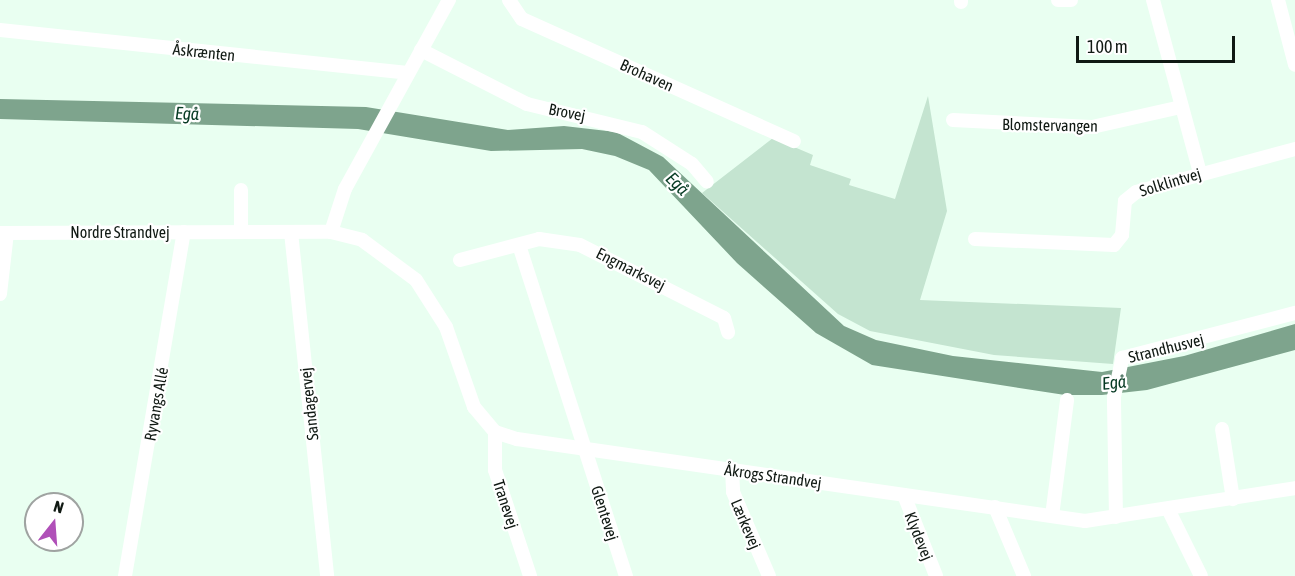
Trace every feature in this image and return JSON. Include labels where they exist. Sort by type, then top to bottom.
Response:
[{"type":"street","points":[[331,232],[345,189],[449,0]]},
{"type":"street","name":"Brohaven","points":[[509,0],[522,19],[794,141]]},
{"type":"street","points":[[1058,0],[1071,0]]},
{"type":"street","points":[[1153,0],[1200,173]]},
{"type":"street","points":[[1278,0],[1295,65]]},
{"type":"street","name":"Åskrænten","points":[[0,30],[408,73]]},
{"type":"street","name":"Brovej","points":[[421,50],[527,105],[642,132],[692,164],[707,182]]},
{"type":"street","name":"Blomstervangen","points":[[953,120],[1092,127],[1181,106]]},
{"type":"street","name":"Solklintvej","points":[[975,239],[1114,245],[1121,239],[1129,196],[1200,173],[1295,149]]},
{"type":"street","points":[[241,190],[241,232]]},
{"type":"street","name":"Ryvangs Allé","points":[[125,576],[184,232]]},
{"type":"street","name":"Sandagervej","points":[[291,232],[327,576]]},
{"type":"street","name":"Nordre Strandvej","points":[[4,233],[331,232],[377,247],[416,280],[446,327],[474,407],[495,432]]},
{"type":"street","points":[[0,294],[4,233]]},
{"type":"street","name":"Engmarksvej","points":[[460,260],[539,239],[600,251],[724,318],[728,332]]},
{"type":"street","points":[[519,245],[586,450]]},
{"type":"street","name":"Strandhusvej","points":[[1116,517],[1114,397],[1116,370],[1122,358],[1295,314]]},
{"type":"street","points":[[1052,516],[1067,400]]},
{"type":"street","points":[[1221,429],[1233,499]]},
{"type":"street","name":"Åkrogs Strandvej","points":[[495,432],[586,450],[1085,521],[1169,511],[1295,488]]},
{"type":"street","name":"Tranevej","points":[[495,432],[495,470],[530,576]]},
{"type":"street","name":"Glentevej","points":[[586,450],[626,576]]},
{"type":"street","name":"Lærkevej","points":[[732,470],[733,492],[769,576]]},
{"type":"street","name":"Klydevej","points":[[904,495],[936,576]]},
{"type":"street","points":[[995,507],[1024,576]]},
{"type":"street","points":[[1169,511],[1201,576]]},
{"type":"shaded area","points":[[928,96],[947,211],[920,300],[1121,308],[1113,364],[994,355],[870,331],[838,314],[702,193],[773,138],[813,155],[810,165],[851,179],[849,185],[895,199]]},
{"type":"water","name":"Egå","points":[[0,99],[366,107],[508,130],[564,126],[616,132],[663,157],[844,326],[876,340],[953,356],[1102,372],[1184,356],[1295,324],[1295,350],[1147,390],[1102,395],[1065,395],[872,365],[816,333],[737,263],[649,170],[615,156],[582,149],[491,151],[358,129],[0,119]]}]
